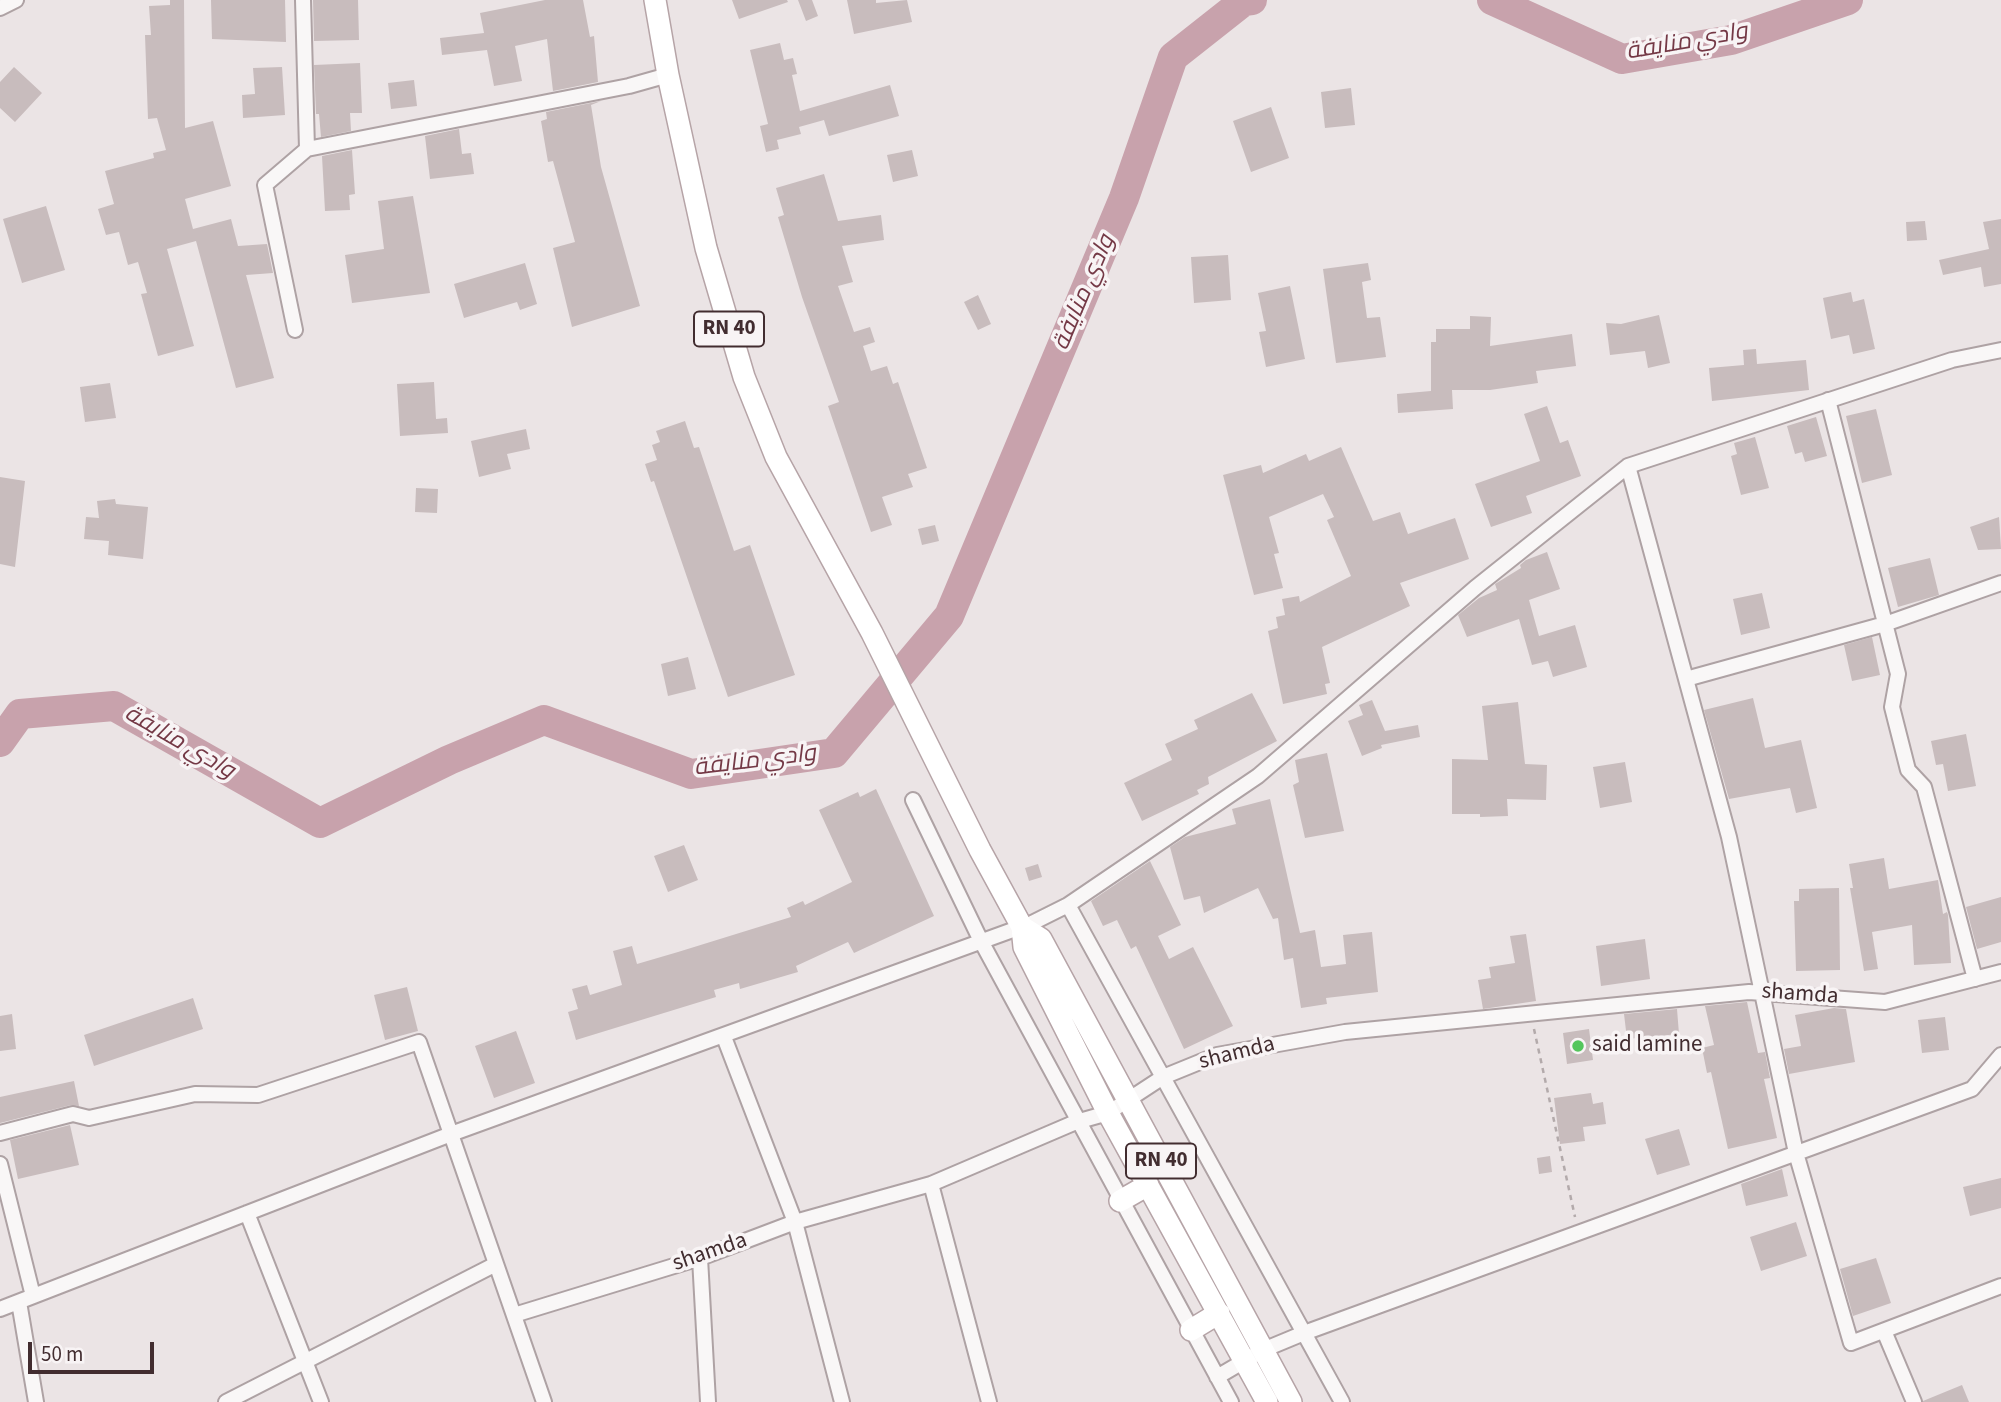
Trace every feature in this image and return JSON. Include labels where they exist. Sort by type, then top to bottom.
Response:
[{"type":"main road","name":"RN 40","points":[[655,0],[668,75],[706,247],[744,377],[776,457],[872,633],[980,850],[1022,926],[1024,947],[1108,1113],[1219,1313],[1291,1402]]},
{"type":"main road","name":"RN 40","points":[[1022,926],[1041,939],[1128,1101],[1254,1356],[1267,1402]]},
{"type":"main road","points":[[1120,1201],[1148,1185]]},
{"type":"main road","points":[[1191,1330],[1219,1313]]},
{"type":"street","points":[[0,8],[16,0]]},
{"type":"street","points":[[303,0],[307,149]]},
{"type":"street","points":[[295,330],[264,185],[307,149],[629,86],[668,75]]},
{"type":"street","points":[[0,1309],[451,1134],[724,1037],[1022,926],[1068,905],[1258,776],[1475,587],[1628,466],[1952,359],[2001,350]]},
{"type":"street","points":[[1828,400],[1898,674],[1892,707],[1895,720],[1908,770],[1924,787],[1975,979]]},
{"type":"street","points":[[1628,466],[1729,837],[1796,1153],[1851,1343],[2001,1286]]},
{"type":"street","points":[[1686,679],[1885,624],[2001,583]]},
{"type":"street","points":[[913,800],[981,941],[1076,1122],[1231,1402]]},
{"type":"street","points":[[1068,905],[1342,1402]]},
{"type":"street","name":"shamda","points":[[514,1315],[700,1258],[794,1222],[931,1184],[1076,1122],[1108,1113],[1163,1077],[1217,1055],[1345,1032],[1531,1012],[1761,992],[1885,1002],[2001,972]]},
{"type":"street","points":[[724,1037],[794,1222],[842,1402]]},
{"type":"street","points":[[0,1133],[72,1114],[89,1118],[195,1094],[258,1095],[419,1042],[544,1402]]},
{"type":"street","points":[[1217,1377],[1304,1333],[1972,1089],[2001,1055]]},
{"type":"street","points":[[0,1164],[26,1299],[36,1402]]},
{"type":"street","points":[[931,1184],[989,1402]]},
{"type":"street","points":[[247,1213],[321,1402]]},
{"type":"street","points":[[700,1258],[708,1402]]},
{"type":"street","points":[[226,1402],[496,1264]]},
{"type":"street","points":[[1884,1331],[1914,1402]]},
{"type":"path","points":[[1531,1012],[1578,1231]]},
{"type":"building","points":[[170,0],[184,0],[185,128],[213,121],[231,186],[185,199],[193,229],[231,219],[238,246],[267,244],[273,273],[246,275],[274,378],[236,388],[196,241],[167,249],[194,346],[158,356],[141,294],[147,293],[138,262],[128,265],[119,232],[106,235],[98,209],[114,204],[105,171],[154,158],[153,153],[166,150],[157,118],[148,119],[145,35],[151,35],[149,6],[170,5]]},
{"type":"building","points":[[211,0],[285,0],[286,42],[212,39]]},
{"type":"building","points":[[313,0],[358,0],[359,40],[314,41]]},
{"type":"building","points":[[545,0],[583,0],[590,37],[594,36],[598,82],[553,91],[547,39],[515,46],[522,81],[494,86],[487,50],[442,55],[440,38],[484,33],[480,13]]},
{"type":"building","points":[[732,0],[787,0],[788,2],[739,19]]},
{"type":"building","points":[[798,0],[812,0],[818,16],[806,21]]},
{"type":"building","points":[[847,0],[876,0],[876,3],[907,0],[912,22],[854,34]]},
{"type":"building","points":[[780,43],[784,60],[793,58],[797,74],[792,75],[800,111],[890,85],[899,116],[829,136],[824,120],[799,127],[801,134],[777,140],[779,149],[766,152],[760,126],[768,124],[750,50]]},
{"type":"building","points":[[360,63],[362,113],[350,113],[351,131],[321,137],[319,114],[316,114],[314,65]]},
{"type":"building","points":[[14,67],[42,93],[15,122],[0,108],[0,82]]},
{"type":"building","points":[[282,67],[285,115],[243,118],[242,95],[255,94],[253,68]]},
{"type":"building","points":[[414,80],[417,106],[391,109],[388,83]]},
{"type":"building","points":[[1351,88],[1355,125],[1325,128],[1321,92]]},
{"type":"building","points":[[601,101],[591,105],[601,167],[640,306],[572,327],[553,248],[575,242],[553,161],[548,162],[541,121],[547,119],[546,112]]},
{"type":"building","points":[[1271,107],[1289,158],[1251,172],[1233,121]]},
{"type":"building","points":[[459,129],[462,154],[471,153],[474,174],[430,179],[425,136]]},
{"type":"building","points":[[352,150],[355,194],[349,195],[350,210],[325,211],[322,156]]},
{"type":"building","points":[[912,150],[918,176],[893,182],[887,155]]},
{"type":"building","points":[[824,174],[838,221],[881,215],[884,240],[842,246],[853,282],[838,286],[854,332],[870,327],[875,342],[863,346],[871,371],[887,366],[893,384],[898,382],[927,468],[908,474],[913,487],[882,497],[892,525],[871,532],[828,406],[839,402],[802,297],[778,217],[784,215],[776,188]]},
{"type":"building","points":[[413,196],[430,293],[352,303],[345,255],[384,249],[378,201]]},
{"type":"building","points":[[46,206],[65,270],[22,283],[3,219]]},
{"type":"building","points":[[2001,219],[2001,284],[1984,287],[1981,267],[1943,275],[1939,260],[1989,249],[1983,222]]},
{"type":"building","points":[[1925,221],[1927,240],[1907,241],[1906,222]]},
{"type":"building","points":[[1228,255],[1231,300],[1194,303],[1191,257]]},
{"type":"building","points":[[525,263],[537,304],[520,310],[517,302],[464,318],[454,284]]},
{"type":"building","points":[[1368,263],[1371,280],[1362,282],[1367,318],[1380,317],[1386,357],[1336,363],[1323,269]]},
{"type":"building","points":[[1290,286],[1305,359],[1266,367],[1259,332],[1266,331],[1258,293]]},
{"type":"building","points":[[1851,292],[1853,302],[1864,299],[1875,349],[1853,354],[1849,335],[1831,339],[1823,298]]},
{"type":"building","points":[[978,295],[991,324],[978,330],[964,302]]},
{"type":"building","points":[[1659,315],[1670,363],[1648,368],[1645,351],[1610,355],[1606,323],[1621,324]]},
{"type":"building","points":[[1470,316],[1491,317],[1490,346],[1572,334],[1576,366],[1536,371],[1538,383],[1490,390],[1452,390],[1453,409],[1398,413],[1397,394],[1431,391],[1431,342],[1436,342],[1436,329],[1470,329]]},
{"type":"building","points":[[1756,349],[1757,364],[1806,360],[1809,390],[1712,401],[1709,368],[1744,365],[1743,350]]},
{"type":"building","points":[[434,382],[436,419],[447,418],[448,433],[400,436],[397,384]]},
{"type":"building","points":[[110,383],[116,418],[85,422],[80,387]]},
{"type":"building","points":[[1547,406],[1560,443],[1568,440],[1581,476],[1526,496],[1532,513],[1491,527],[1475,484],[1540,461],[1524,414]]},
{"type":"building","points":[[1876,409],[1892,475],[1862,483],[1846,416]]},
{"type":"building","points":[[1816,417],[1827,456],[1805,462],[1802,452],[1795,454],[1787,426]]},
{"type":"building","points":[[685,421],[694,448],[699,447],[734,551],[750,545],[795,675],[728,697],[654,481],[651,482],[645,464],[657,460],[652,445],[660,442],[656,431]]},
{"type":"building","points":[[526,429],[530,449],[507,454],[511,469],[479,477],[471,441]]},
{"type":"building","points":[[1755,437],[1769,488],[1741,495],[1731,456],[1737,454],[1734,443]]},
{"type":"building","points":[[1341,447],[1373,521],[1400,512],[1408,534],[1455,518],[1469,559],[1400,583],[1410,606],[1322,647],[1330,683],[1325,684],[1327,694],[1283,704],[1268,631],[1278,628],[1276,617],[1285,615],[1282,599],[1299,596],[1300,602],[1351,576],[1327,520],[1334,517],[1323,494],[1269,517],[1279,553],[1274,554],[1283,588],[1254,595],[1223,475],[1261,465],[1263,473],[1306,454],[1309,461]]},
{"type":"building","points":[[0,477],[25,481],[15,567],[0,564]]},
{"type":"building","points":[[416,488],[438,489],[437,513],[415,512]]},
{"type":"building","points":[[115,499],[116,504],[148,507],[143,559],[108,555],[109,541],[84,539],[86,517],[99,518],[97,501]]},
{"type":"building","points":[[1999,517],[2001,549],[1978,550],[1970,527]]},
{"type":"building","points":[[935,525],[939,541],[922,545],[918,529]]},
{"type":"building","points":[[1547,552],[1560,589],[1529,600],[1539,636],[1575,625],[1587,667],[1553,677],[1548,661],[1532,665],[1519,619],[1467,637],[1458,615],[1479,598],[1497,590],[1495,584],[1521,568],[1520,565],[1526,560]]},
{"type":"building","points":[[1930,558],[1939,595],[1898,607],[1888,568]]},
{"type":"building","points":[[1762,593],[1770,628],[1741,635],[1733,599]]},
{"type":"building","points":[[1872,637],[1880,675],[1852,681],[1844,645]]},
{"type":"building","points":[[688,657],[696,689],[668,696],[661,664]]},
{"type":"building","points":[[1252,693],[1277,741],[1208,777],[1209,784],[1197,790],[1199,794],[1142,821],[1124,783],[1172,760],[1165,744],[1198,729],[1194,720]]},
{"type":"building","points":[[1753,698],[1765,748],[1801,740],[1817,808],[1796,813],[1790,788],[1729,799],[1704,710]]},
{"type":"building","points":[[1372,700],[1385,731],[1418,725],[1420,737],[1381,745],[1382,748],[1362,756],[1348,721],[1363,715],[1359,705]]},
{"type":"building","points":[[1518,702],[1525,764],[1547,765],[1546,800],[1507,799],[1508,816],[1452,814],[1452,759],[1488,760],[1482,706]]},
{"type":"building","points":[[1966,734],[1976,786],[1948,791],[1943,764],[1936,765],[1931,741]]},
{"type":"building","points":[[1327,753],[1344,831],[1305,838],[1293,785],[1299,782],[1295,760]]},
{"type":"building","points":[[1625,762],[1632,802],[1600,808],[1593,767]]},
{"type":"building","points":[[876,789],[934,916],[854,953],[848,942],[796,966],[798,972],[740,989],[739,983],[714,990],[716,997],[576,1040],[568,1012],[578,1009],[572,989],[587,985],[590,995],[622,985],[613,951],[632,946],[637,964],[791,917],[787,908],[803,901],[805,905],[852,882],[819,810],[858,792],[860,797]]},
{"type":"building","points":[[1270,799],[1300,933],[1315,930],[1321,967],[1346,964],[1343,935],[1372,932],[1378,992],[1326,998],[1327,1004],[1301,1008],[1293,958],[1284,960],[1278,918],[1273,919],[1258,888],[1204,913],[1200,896],[1184,900],[1170,847],[1185,837],[1236,824],[1232,809]]},
{"type":"building","points":[[684,845],[698,880],[668,892],[654,856]]},
{"type":"building","points":[[1884,858],[1889,889],[1938,880],[1943,914],[1947,912],[1948,915],[1951,963],[1914,965],[1912,925],[1872,932],[1878,969],[1864,971],[1850,888],[1853,888],[1849,864]]},
{"type":"building","points":[[1150,861],[1181,925],[1158,936],[1169,959],[1193,947],[1233,1026],[1184,1049],[1136,946],[1131,949],[1117,920],[1103,926],[1091,901]]},
{"type":"building","points":[[1038,864],[1042,877],[1029,881],[1025,868]]},
{"type":"building","points":[[1839,888],[1840,970],[1796,971],[1794,901],[1799,901],[1799,889]]},
{"type":"building","points":[[2001,897],[2001,942],[1977,949],[1966,907]]},
{"type":"building","points":[[1526,934],[1536,1001],[1483,1009],[1478,980],[1491,978],[1489,967],[1515,963],[1510,936]]},
{"type":"building","points":[[1645,939],[1650,979],[1601,986],[1596,946]]},
{"type":"building","points":[[407,987],[418,1031],[385,1040],[374,995]]},
{"type":"building","points":[[193,998],[203,1029],[94,1066],[84,1035]]},
{"type":"building","points":[[1747,1002],[1758,1053],[1765,1052],[1770,1078],[1764,1079],[1777,1138],[1728,1149],[1711,1072],[1707,1073],[1702,1048],[1714,1045],[1705,1006]]},
{"type":"building","points":[[1834,1008],[1846,1009],[1855,1062],[1789,1074],[1784,1049],[1801,1046],[1795,1015]]},
{"type":"building","points":[[1677,1009],[1679,1034],[1627,1039],[1624,1014]]},
{"type":"building","points":[[12,1014],[16,1049],[0,1051],[0,1016]]},
{"type":"building","points":[[1945,1017],[1949,1050],[1922,1053],[1918,1020]]},
{"type":"building","name":"said lamine","points":[[1589,1029],[1593,1060],[1567,1064],[1563,1033]]},
{"type":"building","points":[[516,1031],[535,1083],[494,1098],[475,1046]]},
{"type":"building","points":[[74,1081],[79,1106],[71,1105],[0,1123],[0,1097]]},
{"type":"building","points":[[1591,1093],[1593,1104],[1603,1102],[1606,1124],[1583,1127],[1585,1141],[1560,1144],[1554,1098]]},
{"type":"building","points":[[70,1125],[79,1165],[18,1179],[10,1140]]},
{"type":"building","points":[[1679,1129],[1690,1165],[1657,1175],[1645,1139]]},
{"type":"building","points":[[1550,1156],[1552,1172],[1539,1174],[1537,1158]]},
{"type":"building","points":[[1782,1169],[1788,1196],[1746,1206],[1741,1184]]},
{"type":"building","points":[[2001,1178],[2001,1208],[1970,1216],[1963,1187]]},
{"type":"building","points":[[1796,1222],[1807,1256],[1761,1271],[1750,1237]]},
{"type":"building","points":[[1876,1258],[1891,1303],[1853,1316],[1840,1269]]},
{"type":"building","points":[[1962,1385],[1969,1402],[1923,1402],[1923,1401]]},
{"type":"waterway","name":"وادي منايفة","points":[[0,742],[20,714],[114,706],[320,823],[449,760],[544,720],[691,774],[834,753],[949,616],[1124,198],[1173,57],[1244,1],[1252,0]]},
{"type":"waterway","name":"وادي منايفة","points":[[1492,0],[1622,59],[1731,40],[1848,0]]},
{"type":"place","name":"said lamine","points":[[1578,1046]]}]
